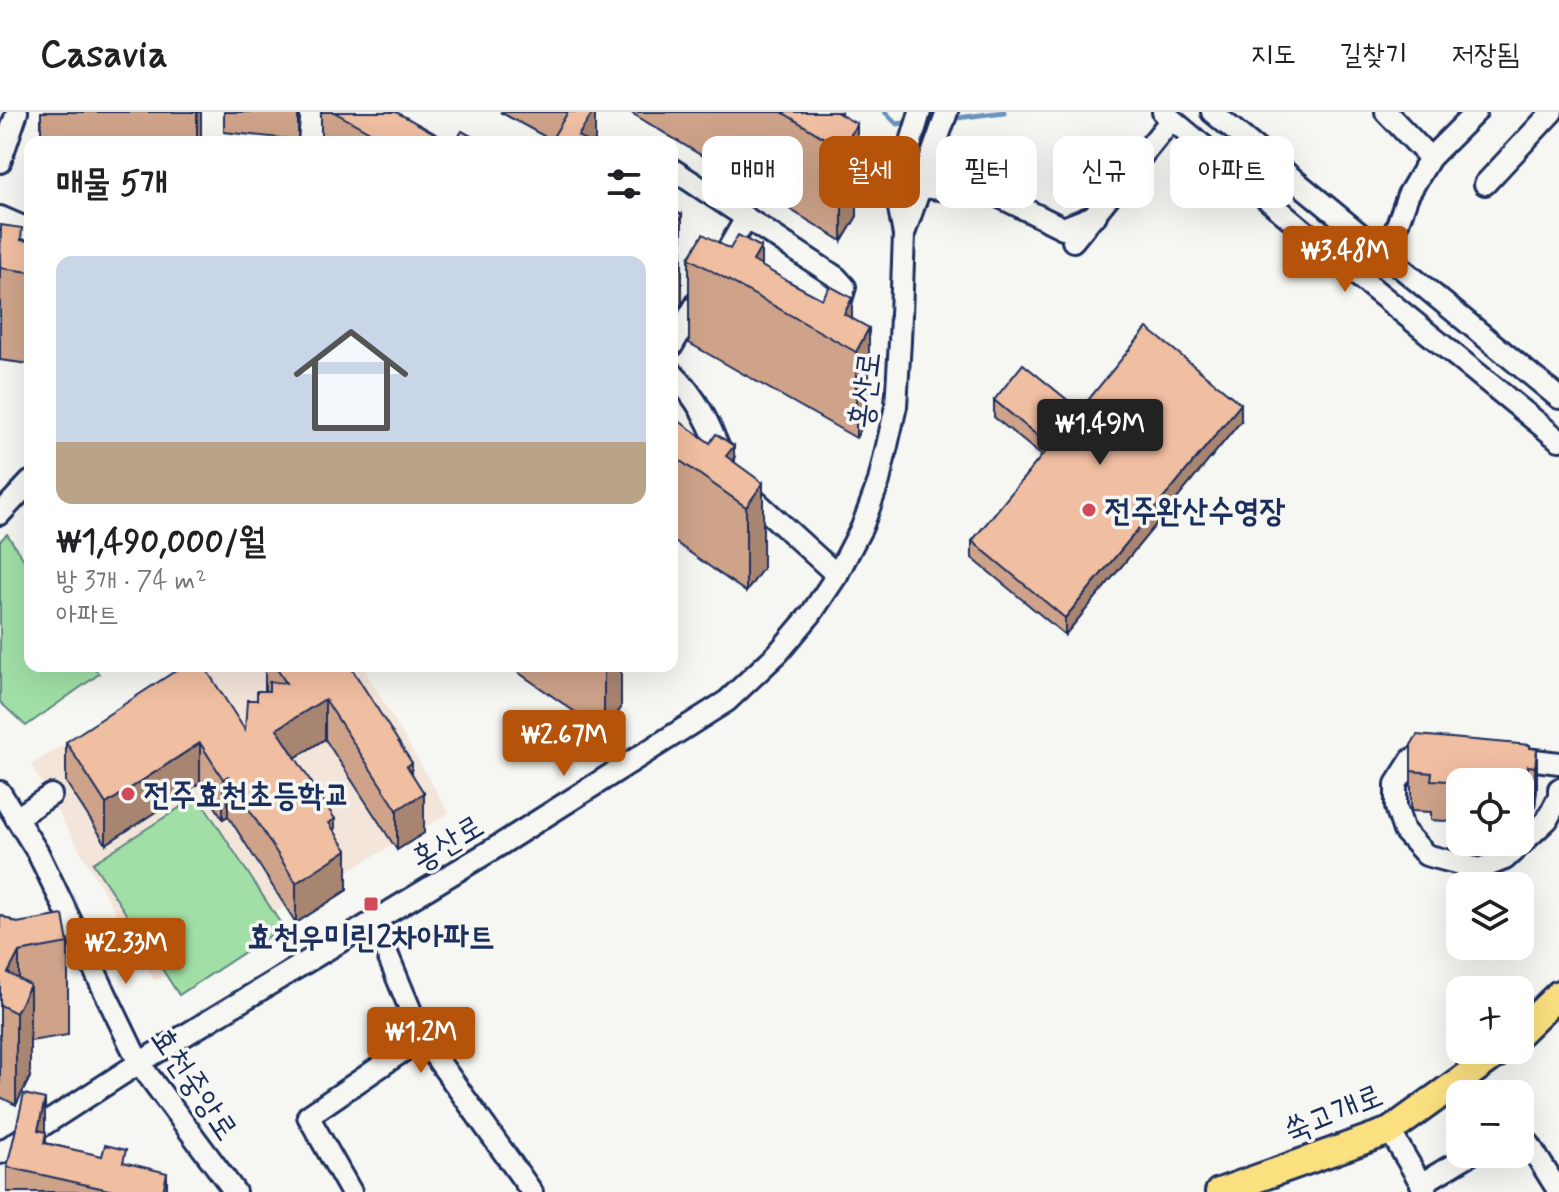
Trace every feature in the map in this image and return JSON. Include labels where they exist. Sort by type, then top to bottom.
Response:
[{"type":"main road","points":[[1534,1018],[1559,994]]},
{"type":"main road","name":"쑥고개로","points":[[1219,1192],[1390,1131],[1483,1064]]},
{"type":"street","points":[[0,162],[17,112]]},
{"type":"street","name":"홍산로","points":[[0,1153],[139,1063],[374,922],[727,701],[778,653],[811,614],[837,575],[862,527],[879,481],[896,406],[904,235],[896,192],[920,112]]},
{"type":"street","name":"홍산로","points":[[904,235],[947,112]]},
{"type":"street","points":[[1212,112],[1559,398]]},
{"type":"street","points":[[1386,112],[1430,158]]},
{"type":"street","points":[[1386,256],[1408,195],[1430,158],[1476,112]]},
{"type":"street","points":[[1485,184],[1552,112]]},
{"type":"street","points":[[1073,241],[1096,215],[1167,116],[1559,440]]},
{"type":"street","points":[[678,173],[836,277],[845,287],[838,310]]},
{"type":"street","points":[[921,187],[996,195],[1063,228],[1096,215]]},
{"type":"street","points":[[0,217],[24,227]]},
{"type":"street","points":[[678,336],[746,218]]},
{"type":"street","points":[[678,379],[687,387],[710,425],[723,459],[751,499],[837,575]]},
{"type":"street","points":[[0,514],[24,488]]},
{"type":"street","points":[[1453,750],[1438,748],[1412,759],[1396,784],[1396,807],[1404,831],[1426,855],[1479,869],[1505,859],[1547,820],[1559,797],[1559,789]]},
{"type":"street","points":[[1498,756],[1559,763]]},
{"type":"street","name":"효천중앙로","points":[[0,792],[38,853],[139,1063],[235,1192]]},
{"type":"street","points":[[16,818],[51,795]]},
{"type":"street","points":[[374,922],[422,1038],[532,1192]]},
{"type":"street","points":[[351,1192],[308,1116],[422,1038]]},
{"type":"street","points":[[1390,1131],[1423,1188],[1451,1168]]},
{"type":"street","points":[[1534,1155],[1559,1192]]},
{"type":"shaded area","points":[[178,672],[366,672],[449,813],[155,981],[31,765]]},
{"type":"green space","points":[[7,534],[24,560],[24,672],[99,674],[26,726],[0,702],[0,541]]},
{"type":"green space","points":[[198,796],[283,927],[179,995],[93,863]]},
{"type":"building","points":[[334,112],[396,112],[439,136],[377,136]]},
{"type":"building","points":[[568,112],[593,112],[578,136],[554,136]]},
{"type":"building","points":[[782,112],[836,112],[857,124],[850,136],[821,136]]},
{"type":"building","points":[[1,225],[22,228],[24,271],[0,268]]},
{"type":"building","points":[[703,234],[730,249],[738,235],[761,247],[753,261],[788,281],[822,299],[830,286],[852,298],[844,314],[869,328],[856,352],[689,258]]},
{"type":"building","name":"전주완산수영장","points":[[1147,328],[1241,404],[1065,618],[972,541],[1050,446],[994,400],[1023,364],[1080,410]]},
{"type":"building","points":[[678,420],[710,443],[716,434],[734,446],[726,456],[763,483],[746,507],[678,459]]},
{"type":"building","points":[[174,672],[208,672],[245,730],[247,700],[257,700],[257,691],[269,691],[269,682],[286,683],[279,672],[354,672],[412,763],[407,766],[424,793],[397,810],[325,699],[277,729],[335,819],[329,823],[347,850],[296,883],[228,776],[223,779],[200,743],[106,804],[66,742]]},
{"type":"building","points":[[1417,735],[1530,745],[1530,748],[1537,749],[1535,767],[1446,768],[1446,781],[1431,780],[1432,773],[1411,771],[1411,745]]},
{"type":"building","points":[[0,915],[17,923],[63,915],[68,943],[19,952],[8,973],[30,985],[16,1013],[0,1005]]},
{"type":"building","points":[[24,1094],[45,1099],[38,1130],[46,1132],[44,1143],[102,1156],[105,1145],[126,1150],[123,1162],[167,1173],[163,1192],[118,1192],[7,1167]]},
{"type":"waterway","points":[[885,112],[897,124],[911,122]]},
{"type":"waterway","points":[[949,119],[1004,112]]},
{"type":"place","name":"전주완산수영장","points":[[1089,510]]},
{"type":"place","name":"전주효천초등학교","points":[[128,794]]},
{"type":"place","name":"효천우미린2차아파트","points":[[371,904]]}]
